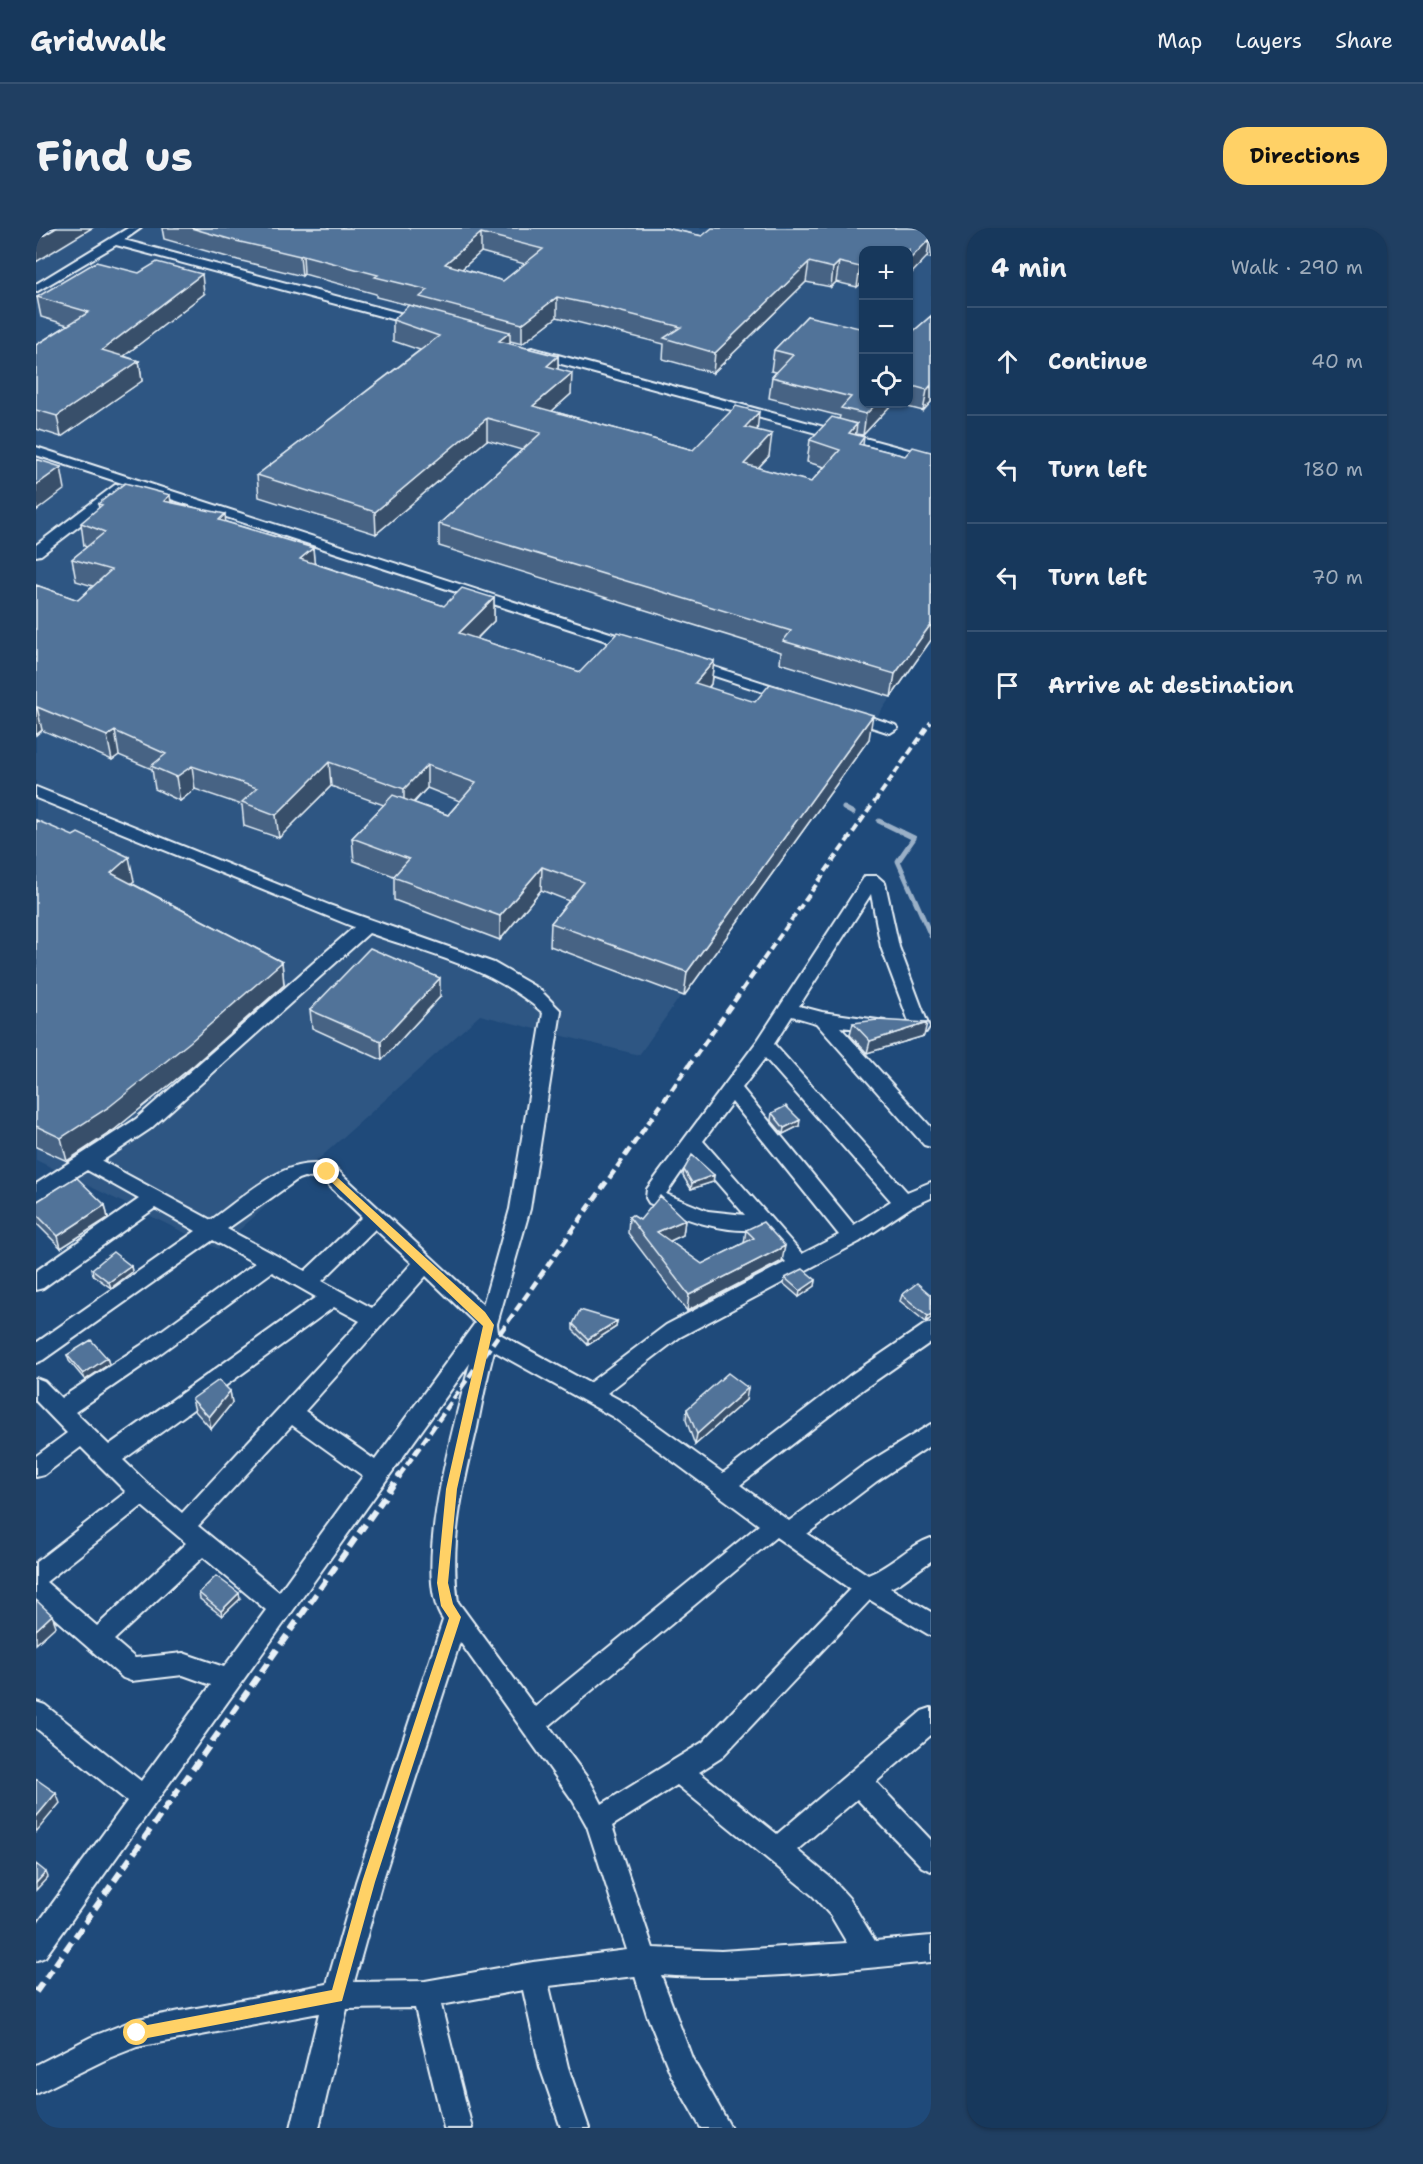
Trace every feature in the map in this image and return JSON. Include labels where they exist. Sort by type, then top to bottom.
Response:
[{"type":"street","points":[[36,289],[136,228]]},
{"type":"street","points":[[115,241],[435,327]]},
{"type":"street","points":[[523,350],[931,460]]},
{"type":"street","points":[[36,452],[652,651]]},
{"type":"street","points":[[36,552],[130,481]]},
{"type":"street","points":[[675,658],[799,699]]},
{"type":"street","points":[[833,710],[890,728]]},
{"type":"street","points":[[36,792],[366,926],[472,961],[518,982],[536,994],[552,1011],[520,1209],[487,1330],[451,1489],[442,1583],[447,1606],[582,1792],[598,1821],[661,2015],[682,2067],[717,2128]]},
{"type":"street","points":[[763,1222],[741,1224],[714,1222],[656,1198],[657,1189],[764,1045],[870,879],[877,883],[890,947],[925,1027],[858,1024],[787,1009]]},
{"type":"street","points":[[36,1194],[143,1124],[366,926]]},
{"type":"street","points":[[822,1018],[931,1140]]},
{"type":"street","points":[[764,1045],[904,1202]]},
{"type":"street","points":[[731,1088],[852,1237]]},
{"type":"street","points":[[693,1143],[800,1264]]},
{"type":"street","points":[[86,1161],[374,1319]]},
{"type":"street","points":[[36,1354],[291,1174],[304,1170],[327,1172],[424,1264],[487,1330],[621,1412],[833,1566],[931,1625]]},
{"type":"street","points":[[590,1394],[673,1331],[852,1237],[904,1202],[931,1190]]},
{"type":"street","points":[[36,1282],[155,1198]]},
{"type":"street","points":[[307,1282],[375,1217]]},
{"type":"street","points":[[60,1411],[147,1352],[271,1262]]},
{"type":"street","points":[[183,1527],[424,1264]]},
{"type":"street","points":[[107,1459],[333,1296]]},
{"type":"street","points":[[36,1948],[377,1474],[487,1330]]},
{"type":"street","points":[[722,1486],[857,1382],[931,1331]]},
{"type":"street","points":[[36,1387],[142,1493],[281,1608]]},
{"type":"street","points":[[290,1412],[377,1474]]},
{"type":"street","points":[[533,1724],[782,1530],[931,1433]]},
{"type":"street","points":[[36,1468],[82,1434]]},
{"type":"street","points":[[36,1576],[142,1493]]},
{"type":"street","points":[[97,1641],[202,1543]]},
{"type":"street","points":[[598,1821],[712,1750],[867,1586],[897,1573],[931,1548]]},
{"type":"street","points":[[36,1587],[131,1670],[183,1664],[229,1680]]},
{"type":"street","points":[[305,2128],[337,1996],[369,1882],[456,1617]]},
{"type":"street","points":[[36,1713],[144,1798]]},
{"type":"street","points":[[778,1850],[858,1782],[927,1730]]},
{"type":"street","points":[[680,1772],[778,1850],[828,1894],[840,1907],[868,1954]]},
{"type":"street","points":[[858,1782],[931,1858]]},
{"type":"street","points":[[36,2080],[101,2046],[137,2033],[337,1996],[425,1994],[645,1961],[721,1964],[931,1948]]},
{"type":"street","points":[[533,1976],[554,2067],[575,2128]]},
{"type":"street","points":[[425,1994],[458,2128]]},
{"type":"shaded area","points":[[36,228],[931,228],[931,640],[639,1055],[480,1015],[218,1249],[36,1160]]},
{"type":"building","points":[[36,228],[56,228],[36,240]]},
{"type":"building","points":[[191,228],[666,228],[702,236],[712,228],[931,228],[931,238],[913,256],[913,246],[859,246],[859,267],[839,262],[833,268],[809,262],[715,353],[664,338],[681,327],[594,305],[557,297],[522,324],[420,297],[428,290]],"holes":[[[481,233],[543,249],[503,281],[445,264]]]},
{"type":"building","points":[[96,262],[139,273],[157,262],[202,274],[102,350],[139,361],[57,416],[36,410],[36,345],[89,312],[37,297]]},
{"type":"building","points":[[409,305],[510,332],[499,341],[558,356],[547,366],[572,373],[533,406],[693,450],[736,406],[759,412],[745,427],[772,434],[744,464],[811,482],[840,450],[810,440],[832,417],[857,424],[849,433],[864,437],[859,444],[905,456],[913,447],[931,452],[931,624],[895,674],[783,641],[791,631],[439,524],[541,433],[487,418],[375,512],[257,475],[439,336],[393,320]]},
{"type":"building","points":[[807,316],[859,328],[859,408],[872,408],[866,414],[841,408],[851,397],[772,377],[793,355],[774,350]]},
{"type":"building","points":[[931,316],[931,385],[927,390],[913,386],[913,332]]},
{"type":"building","points":[[36,459],[61,467],[36,485]]},
{"type":"building","points":[[125,483],[170,495],[164,501],[225,514],[219,520],[313,548],[300,559],[444,606],[462,588],[494,598],[459,633],[580,672],[618,632],[714,661],[695,683],[755,702],[770,684],[873,715],[687,972],[551,923],[584,882],[542,867],[500,916],[393,877],[409,859],[352,838],[393,795],[448,815],[476,783],[427,765],[404,789],[329,762],[276,815],[242,802],[257,788],[192,766],[176,777],[151,766],[166,754],[115,731],[107,736],[36,708],[36,585],[78,600],[111,570],[72,559],[105,532],[81,523],[102,505],[98,504]]},
{"type":"building","points":[[36,820],[73,836],[78,833],[129,857],[111,873],[282,962],[190,1042],[109,1107],[61,1138],[36,1126]]},
{"type":"building","points":[[370,948],[440,978],[381,1041],[310,1010]]},
{"type":"building","points":[[877,1020],[927,1023],[870,1041],[853,1023]]},
{"type":"building","points":[[786,1106],[800,1120],[784,1128],[772,1113]]},
{"type":"building","points":[[692,1155],[714,1175],[692,1183],[684,1170]]},
{"type":"building","points":[[76,1177],[105,1205],[58,1236],[36,1214],[36,1202]]},
{"type":"building","points":[[660,1196],[685,1220],[657,1232],[702,1264],[754,1238],[746,1230],[763,1222],[785,1246],[689,1295],[629,1217],[632,1215],[640,1220]]},
{"type":"building","points":[[113,1252],[131,1266],[109,1282],[92,1269]]},
{"type":"building","points":[[803,1269],[816,1280],[800,1291],[785,1278]]},
{"type":"building","points":[[917,1283],[931,1295],[931,1314],[928,1316],[902,1295]]},
{"type":"building","points":[[580,1310],[617,1321],[588,1339],[573,1324]]},
{"type":"building","points":[[91,1340],[107,1358],[83,1374],[67,1355]]},
{"type":"building","points":[[728,1373],[748,1388],[697,1434],[687,1409]]},
{"type":"building","points":[[219,1380],[230,1391],[209,1417],[192,1399]]},
{"type":"building","points":[[216,1576],[239,1593],[221,1611],[199,1593]]},
{"type":"building","points":[[36,1600],[52,1615],[36,1630]]},
{"type":"building","points":[[36,1779],[56,1793],[36,1817]]},
{"type":"building","points":[[36,1864],[46,1872],[36,1883]]},
{"type":"waterway","points":[[844,808],[853,813]]},
{"type":"waterway","points":[[879,821],[914,838],[898,861],[931,936]]},
{"type":"railway","points":[[763,960],[931,722]]},
{"type":"railway","points":[[399,1476],[764,959]]},
{"type":"railway","points":[[36,1992],[400,1475]]},
{"type":"route","points":[[137,2033],[337,1996],[369,1882],[456,1617],[447,1606],[442,1583],[451,1489],[489,1325],[327,1172]]}]
